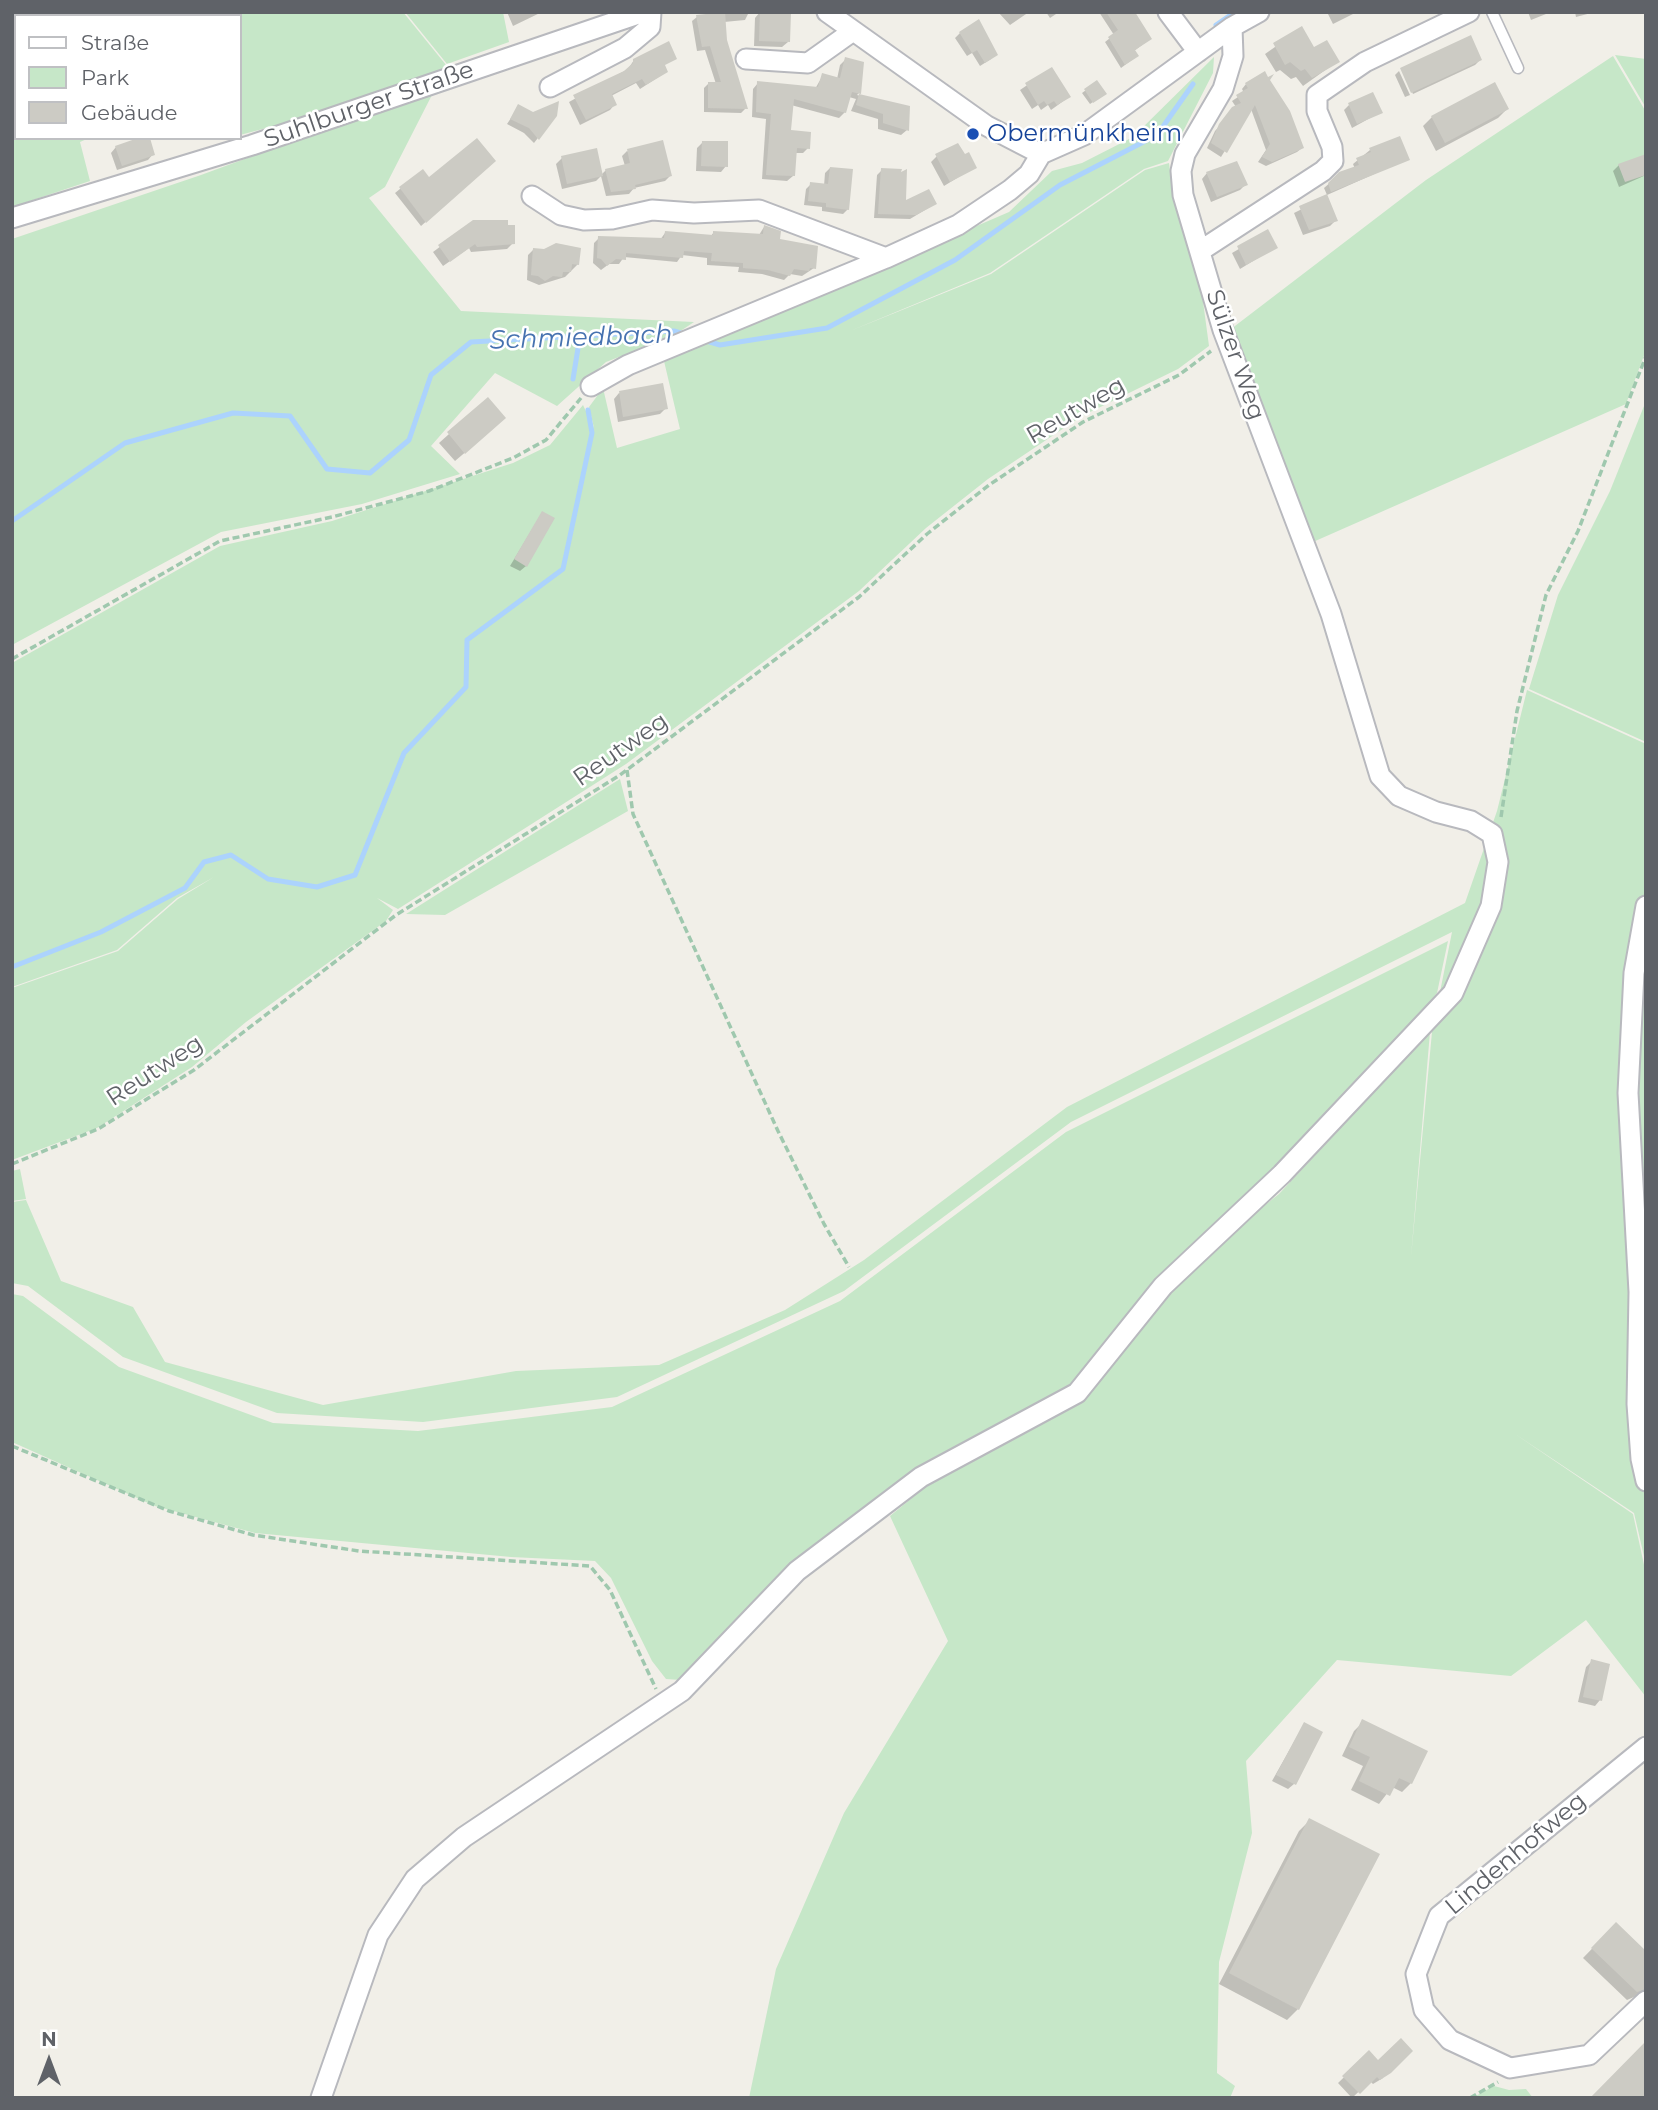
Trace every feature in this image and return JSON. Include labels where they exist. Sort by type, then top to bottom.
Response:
[{"type":"street","name":"Suhlburger Straße","points":[[12,218],[252,145],[644,12]]},
{"type":"street","points":[[550,87],[625,48],[650,27],[652,12]]},
{"type":"street","points":[[827,12],[987,126],[1041,154]]},
{"type":"street","points":[[1168,12],[1198,52]]},
{"type":"street","points":[[591,386],[628,365],[886,258],[958,225],[1029,174],[1041,154],[1084,135],[1232,27],[1259,12]]},
{"type":"street","points":[[1200,251],[1324,171],[1333,160],[1332,147],[1317,111],[1317,95],[1365,62],[1469,12]]},
{"type":"street","name":"Sülzer Weg","points":[[1232,27],[1233,56],[1223,89],[1185,155],[1181,171],[1183,195],[1223,330],[1331,614],[1380,776],[1399,796],[1436,812],[1471,821],[1492,834]]},
{"type":"street","points":[[746,59],[808,63],[853,31]]},
{"type":"street","points":[[532,196],[561,215],[584,220],[612,219],[652,210],[694,213],[760,211],[886,258]]},
{"type":"street","points":[[321,2098],[378,1935],[415,1879],[464,1837],[682,1691],[797,1571],[921,1477],[1077,1393],[1163,1286],[1282,1174],[1453,993],[1492,906],[1499,862],[1492,834]]},
{"type":"street","points":[[1646,906],[1634,973],[1628,1093],[1639,1292],[1637,1404],[1641,1459],[1646,1481]]},
{"type":"street","name":"Lindenhofweg","points":[[1510,2068],[1450,2040],[1424,2010],[1416,1974],[1439,1916],[1646,1747]]},
{"type":"street","points":[[1510,2068],[1589,2055],[1646,2001]]},
{"type":"lane","points":[[1492,12],[1518,68]]},
{"type":"path","name":"Reutweg","points":[[12,1164],[98,1129],[194,1070],[396,915],[627,770],[859,597],[927,534],[989,485],[1083,422],[1180,375],[1209,352],[1223,330]]},
{"type":"path","points":[[1492,834],[1503,813],[1517,711],[1546,595],[1578,531],[1646,356]]},
{"type":"path","points":[[12,659],[220,541],[332,517],[429,491],[513,458],[546,440],[591,386]]},
{"type":"path","points":[[627,770],[633,814],[778,1131],[824,1224],[849,1267]]},
{"type":"path","points":[[12,1446],[169,1511],[253,1535],[359,1551],[590,1566],[610,1590],[662,1704]]},
{"type":"path","points":[[1470,2098],[1507,2077],[1510,2068]]},
{"type":"green space","points":[[12,12],[403,12],[446,65],[441,72],[323,113],[242,134],[242,14],[14,14],[14,140],[84,140],[80,142],[90,181],[12,207]]},
{"type":"green space","points":[[405,12],[503,12],[509,42],[447,64]]},
{"type":"green space","points":[[1615,55],[1646,59],[1646,108]]},
{"type":"green space","points":[[1613,56],[1646,112],[1646,350],[1626,404],[1313,542],[1231,329],[1426,180]]},
{"type":"green space","points":[[1214,57],[1213,73],[1168,161],[1144,169],[990,273],[850,331],[991,274],[1145,170],[1169,163],[1173,194],[1202,294],[1209,346],[1178,369],[1082,416],[988,479],[926,528],[859,591],[626,764],[398,909],[377,898],[393,910],[386,921],[246,1022],[192,1067],[97,1128],[12,1160],[12,988],[118,951],[178,899],[214,877],[177,898],[117,950],[12,987],[12,663],[220,546],[332,521],[513,463],[550,445],[583,405],[594,428],[589,407],[603,388],[617,448],[680,429],[664,361],[1009,212],[1052,171],[1082,163],[1133,137]]},
{"type":"green space","points":[[435,89],[385,187],[369,198],[461,311],[694,322],[673,336],[606,362],[557,406],[495,373],[431,446],[460,474],[362,504],[221,532],[12,645],[12,239],[201,175]]},
{"type":"green space","points":[[1646,401],[1646,742],[1529,689],[1558,595],[1610,491]]},
{"type":"green space","points":[[1527,690],[1646,744],[1646,1565],[1634,1513],[1515,1434],[1633,1514],[1646,1574],[1646,1697],[1586,1620],[1511,1676],[1337,1660],[1246,1761],[1252,1833],[1219,1962],[1217,2073],[1235,2086],[1230,2098],[749,2098],[776,1969],[844,1813],[948,1641],[890,1516],[935,1479],[1088,1396],[1172,1292],[1227,1235],[1279,1194],[1430,1032],[1411,1257],[1432,1032],[1452,932],[1071,1122],[844,1291],[617,1397],[423,1422],[277,1413],[123,1357],[28,1286],[12,1283],[12,1202],[26,1200],[61,1281],[133,1307],[165,1362],[323,1405],[516,1371],[659,1365],[785,1310],[864,1260],[1067,1107],[1465,903],[1497,811]]},
{"type":"green space","points":[[620,779],[628,811],[445,915],[406,914]]},
{"type":"green space","points":[[1448,941],[1437,993],[1391,1052],[1074,1387],[918,1471],[681,1680],[666,1679],[652,1661],[611,1578],[595,1561],[511,1557],[255,1533],[155,1506],[12,1442],[12,1294],[23,1296],[119,1367],[273,1423],[418,1431],[612,1407],[840,1301],[1066,1132]]},
{"type":"green space","points":[[20,1169],[26,1199],[12,1201],[12,1171]]},
{"type":"green space","points":[[1494,2086],[1509,2090],[1526,2089],[1533,2098],[1472,2098]]},
{"type":"building","points":[[725,12],[727,40],[748,109],[708,108],[708,82],[721,82],[710,46],[702,47],[696,15]]},
{"type":"building","points":[[760,12],[791,12],[790,42],[759,41]]},
{"type":"building","points":[[1106,12],[1135,12],[1152,39],[1135,50],[1139,56],[1125,65],[1108,37],[1118,30]]},
{"type":"building","points":[[979,19],[998,55],[985,63],[977,50],[972,53],[959,32]]},
{"type":"building","points":[[1302,26],[1314,47],[1327,40],[1340,62],[1312,78],[1305,69],[1301,71],[1290,62],[1285,65],[1273,43]]},
{"type":"building","points":[[1471,35],[1482,60],[1411,93],[1400,68]]},
{"type":"building","points":[[669,41],[677,59],[665,65],[668,72],[646,85],[642,79],[612,94],[617,105],[586,120],[573,95],[624,71],[633,63],[633,59]]},
{"type":"building","points":[[845,57],[864,62],[861,94],[852,92],[846,113],[794,99],[791,130],[811,132],[810,149],[797,148],[795,176],[766,175],[771,114],[756,112],[757,81],[818,87],[822,73],[840,78]]},
{"type":"building","points":[[1052,67],[1071,97],[1057,105],[1054,101],[1047,105],[1044,101],[1038,105],[1025,83]]},
{"type":"building","points":[[1265,71],[1268,77],[1274,74],[1270,80],[1290,111],[1304,148],[1272,162],[1262,157],[1270,144],[1255,105],[1227,153],[1211,143],[1219,124],[1232,107],[1241,103],[1236,95],[1248,88],[1245,83]]},
{"type":"building","points":[[1097,80],[1107,94],[1093,103],[1084,89]]},
{"type":"building","points":[[1495,82],[1509,109],[1445,143],[1431,116]]},
{"type":"building","points":[[1373,92],[1383,113],[1357,124],[1348,103]]},
{"type":"building","points":[[859,94],[910,106],[909,131],[883,123],[883,114],[856,105]]},
{"type":"building","points":[[559,101],[557,116],[539,140],[529,128],[510,119],[518,104],[533,112]]},
{"type":"building","points":[[1400,136],[1410,160],[1331,192],[1328,183],[1339,172],[1359,165],[1356,158],[1371,152],[1369,148]]},
{"type":"building","points":[[477,138],[496,161],[426,223],[399,187],[423,169],[429,177]]},
{"type":"building","points":[[132,140],[151,140],[155,155],[122,166],[115,146]]},
{"type":"building","points":[[663,140],[672,176],[635,185],[636,189],[611,192],[605,169],[630,163],[627,149]]},
{"type":"building","points":[[702,141],[728,141],[728,167],[701,166]]},
{"type":"building","points":[[958,143],[965,154],[969,152],[977,168],[950,182],[935,154]]},
{"type":"building","points":[[597,148],[603,176],[567,184],[561,156]]},
{"type":"building","points":[[1646,154],[1646,175],[1625,182],[1618,164]]},
{"type":"building","points":[[1237,161],[1248,185],[1217,197],[1206,172]]},
{"type":"building","points":[[830,167],[853,169],[849,210],[808,201],[810,182],[828,184]]},
{"type":"building","points":[[881,168],[902,169],[901,172],[907,169],[906,200],[929,189],[937,204],[916,215],[878,214]]},
{"type":"building","points":[[1327,194],[1338,221],[1309,230],[1299,206]]},
{"type":"building","points":[[473,220],[508,220],[508,225],[515,225],[515,244],[477,247],[475,244],[450,262],[438,245]]},
{"type":"building","points":[[764,225],[781,231],[780,239],[818,246],[816,269],[794,269],[790,276],[768,270],[743,268],[743,263],[711,261],[712,253],[684,251],[683,258],[626,253],[626,260],[616,259],[607,266],[597,258],[598,236],[664,238],[665,231],[713,235],[713,231],[763,234]]},
{"type":"building","points":[[1268,229],[1278,248],[1246,265],[1237,246]]},
{"type":"building","points":[[556,243],[581,248],[579,265],[572,264],[571,272],[563,272],[562,277],[553,276],[545,281],[531,275],[533,248],[544,249]]},
{"type":"building","points":[[663,383],[668,409],[623,417],[619,391]]},
{"type":"building","points":[[488,397],[506,418],[465,454],[447,432]]},
{"type":"building","points":[[542,511],[555,518],[527,567],[514,559]]},
{"type":"building","points":[[1591,1659],[1610,1664],[1602,1701],[1583,1697]]},
{"type":"building","points":[[1362,1719],[1428,1751],[1412,1784],[1399,1778],[1390,1796],[1359,1781],[1370,1757],[1349,1747]]},
{"type":"building","points":[[1304,1722],[1323,1732],[1296,1785],[1276,1775]]},
{"type":"building","points":[[1309,1818],[1380,1854],[1299,2010],[1229,1973]]},
{"type":"building","points":[[1616,1922],[1646,1951],[1646,1989],[1637,1992],[1591,1948]]},
{"type":"building","points":[[1401,2038],[1413,2051],[1391,2073],[1380,2080],[1377,2077],[1360,2094],[1342,2076],[1369,2050],[1378,2060]]},
{"type":"building","points":[[1646,2041],[1646,2098],[1590,2098]]},
{"type":"waterway","name":"Schmiedbach","points":[[1216,25],[1235,12]]},
{"type":"waterway","name":"Schmiedbach","points":[[703,340],[720,345],[827,328],[955,260],[1060,185],[1157,135],[1193,84]]},
{"type":"waterway","name":"Schmiedbach","points":[[12,521],[125,443],[233,413],[290,416],[327,469],[370,473],[409,440],[431,375],[471,342],[674,331],[687,335]]},
{"type":"waterway","points":[[573,379],[580,336]]},
{"type":"waterway","points":[[12,967],[101,932],[185,888],[204,862],[231,855],[268,879],[317,887],[355,875],[404,753],[466,687],[467,640],[563,569],[592,433],[588,410]]},
{"type":"place","name":"Obermünkheim","points":[[973,134]]}]
